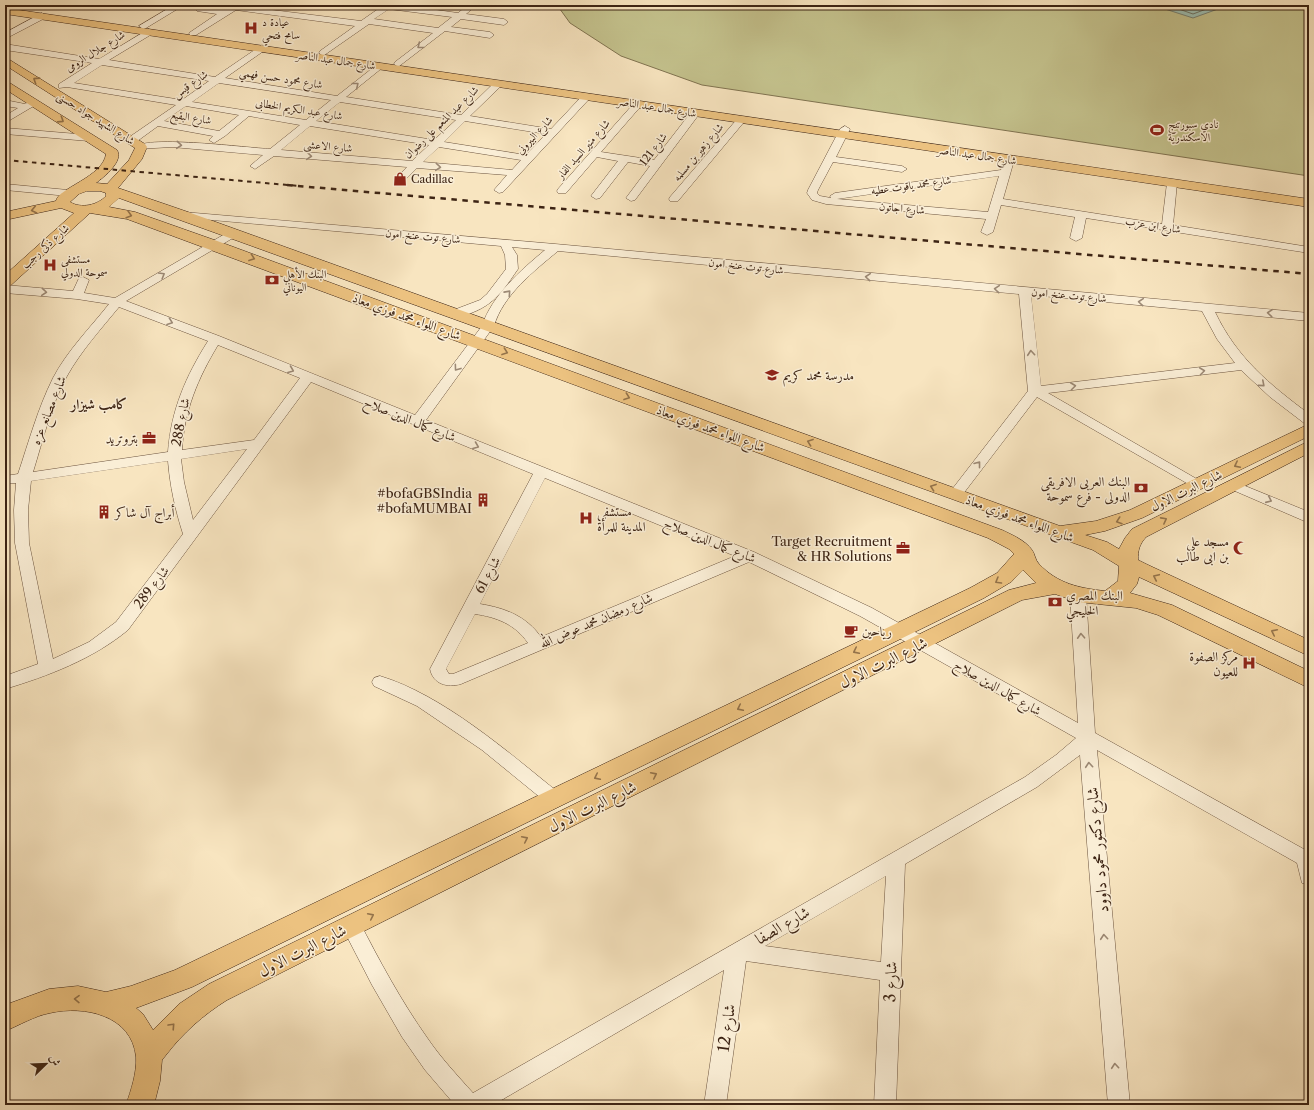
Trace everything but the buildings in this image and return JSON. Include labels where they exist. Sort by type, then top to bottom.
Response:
[{"type":"main road","name":"شارع جمال عبد الناصر","points":[[5,5],[379,66],[586,97],[638,104],[662,105],[695,113],[741,120],[844,132],[1010,159],[1309,203]]},
{"type":"main road","name":"شارع جمال عبد الناصر","points":[[5,11],[193,34],[844,132],[1309,197]]},
{"type":"main road","name":"شارع الشهيد جواد حسنى","points":[[5,60],[136,144],[140,156],[116,180],[111,191],[113,196],[109,201],[88,209]]},
{"type":"main road","name":"شارع الشهيد جواد حسنى","points":[[5,84],[30,104],[110,151],[112,157],[95,178],[81,188]]},
{"type":"main road","name":"شارع اللواء محمد فوزي معاذ","points":[[81,188],[97,186],[183,215],[1056,532],[1100,546],[1128,563],[1309,649]]},
{"type":"main road","points":[[5,216],[67,202],[81,188]]},
{"type":"main road","name":"شارع اللواء محمد فوزي معاذ","points":[[67,202],[88,209],[130,215],[215,244],[995,534],[1006,539],[1024,553],[1030,566],[1041,577],[1056,587],[1078,595],[1151,605],[1182,618],[1309,680]]},
{"type":"main road","name":"شارع ذكى رجب","points":[[5,268],[36,238],[67,202]]},
{"type":"main road","name":"شارع ذكى رجب","points":[[5,283],[88,209]]},
{"type":"main road","name":"شارع البرت الاول","points":[[1056,532],[1091,528],[1122,520],[1309,429]]},
{"type":"main road","name":"شارع البرت الاول","points":[[1108,598],[1118,594],[1126,587],[1130,580],[1131,571],[1128,563],[1127,549],[1130,543],[1139,534],[1309,446]]},
{"type":"main road","points":[[1264,451],[1280,460]]},
{"type":"main road","name":"شارع البرت الاول","points":[[149,1057],[162,1037],[178,1019],[197,1004],[351,925],[895,656],[918,633],[1000,581],[1015,568],[1024,553]]},
{"type":"main road","name":"شارع البرت الاول","points":[[107,1003],[131,998],[183,979],[877,641],[918,633],[1016,595],[1056,587]]},
{"type":"main road","points":[[1182,618],[1177,611],[1177,604],[1181,599],[1200,597]]},
{"type":"main road","points":[[877,641],[882,651],[895,656]]},
{"type":"main road","points":[[484,832],[496,853]]},
{"type":"main road","points":[[8,1015],[47,1001],[78,998],[107,1003],[122,1012],[135,1023],[144,1039],[149,1057],[148,1080],[140,1105]]},
{"type":"street","name":"شارع جلال الرومى","points":[[54,92],[101,62],[180,5]]},
{"type":"street","points":[[287,14],[299,5]]},
{"type":"street","points":[[324,53],[386,5],[504,22]]},
{"type":"street","points":[[398,64],[473,5]]},
{"type":"street","points":[[193,34],[236,6],[287,14],[490,35]]},
{"type":"street","points":[[200,10],[225,13]]},
{"type":"street","points":[[5,36],[42,16]]},
{"type":"street","name":"شارع محمود حسن فهمي","points":[[5,47],[553,132]]},
{"type":"street","name":"شارع قيس","points":[[136,144],[156,123],[262,48]]},
{"type":"street","points":[[255,166],[379,66]]},
{"type":"street","name":"شارع عبد الكريم الخطابى","points":[[65,84],[528,158]]},
{"type":"street","name":"شارع عبد المنعم على رضوان","points":[[400,178],[498,84]]},
{"type":"street","name":"شارع البيروني","points":[[499,190],[586,97]]},
{"type":"street","points":[[5,103],[30,104]]},
{"type":"street","points":[[5,120],[30,104]]},
{"type":"street","name":"شارع منير السيد الفار","points":[[562,191],[638,104]]},
{"type":"street","points":[[204,148],[247,113]]},
{"type":"street","name":"شارع 121","points":[[630,198],[695,113]]},
{"type":"street","name":"شارع زهير بن مسلمه","points":[[674,199],[741,120]]},
{"type":"street","name":"شارع البقيع","points":[[156,123],[222,134]]},
{"type":"street","points":[[5,131],[89,138]]},
{"type":"street","points":[[815,197],[813,190],[844,132]]},
{"type":"street","name":"شارع الاعشى","points":[[136,144],[166,144],[514,174]]},
{"type":"street","points":[[595,154],[657,164]]},
{"type":"street","points":[[596,196],[625,159]]},
{"type":"street","points":[[830,159],[902,169]]},
{"type":"street","points":[[987,232],[1010,159]]},
{"type":"street","name":"شارع محمد ياقوت عطيه","points":[[815,197],[1006,172]]},
{"type":"street","points":[[1167,227],[1172,183]]},
{"type":"street","points":[[5,187],[19,188],[67,202]]},
{"type":"street","points":[[5,191],[19,188]]},
{"type":"street","name":"شارع اجاتون","points":[[815,197],[826,201],[992,216]]},
{"type":"street","name":"شارع ابن عزب","points":[[997,201],[1309,250]]},
{"type":"street","points":[[1076,238],[1081,214]]},
{"type":"street","name":"شارع توت عنخ امون","points":[[183,215],[555,247],[1309,317]]},
{"type":"street","name":"شارع مصانع عزه","points":[[48,667],[22,543],[21,510],[24,478],[46,410],[60,377],[94,328],[117,302],[234,234]]},
{"type":"street","points":[[455,314],[484,303],[491,297],[512,269],[512,255],[505,243]]},
{"type":"street","points":[[417,422],[488,326],[494,309],[534,265],[555,247]]},
{"type":"street","points":[[77,295],[83,280]]},
{"type":"street","name":"شارع كمال الدين صلاح","points":[[5,288],[77,295],[117,302],[215,339],[749,556],[918,633],[1087,738],[1307,860]]},
{"type":"street","points":[[955,495],[1035,391],[1026,291]]},
{"type":"street","points":[[1206,308],[1222,338],[1244,366],[1272,392],[1309,420]]},
{"type":"street","name":"شارع 288","points":[[191,535],[178,498],[174,456],[175,435],[180,410],[188,385],[200,361],[215,339]]},
{"type":"street","points":[[1035,391],[1244,366]]},
{"type":"street","name":"شارع 289","points":[[5,683],[82,654],[111,636],[122,626],[308,377]]},
{"type":"street","points":[[1035,391],[1197,484]]},
{"type":"street","points":[[5,480],[259,443]]},
{"type":"street","name":"شارع 61","points":[[442,678],[438,669],[541,472]]},
{"type":"street","points":[[1233,485],[1309,518]]},
{"type":"street","name":"شارع رمضان محمد عوض الله","points":[[442,678],[455,680],[749,556]]},
{"type":"street","name":"شارع دكتور محمود داوود","points":[[1078,595],[1087,738],[1119,1105]]},
{"type":"street","points":[[470,608],[494,612],[519,623],[530,633],[538,645]]},
{"type":"street","points":[[380,682],[422,702],[488,746],[553,798]]},
{"type":"street","name":"شارع الصفا","points":[[473,1105],[1049,770],[1087,738]]},
{"type":"street","name":"شارع 3","points":[[885,1105],[896,859]]},
{"type":"street","points":[[1307,860],[1309,877]]},
{"type":"street","points":[[351,925],[372,967],[400,1014],[433,1062],[469,1105]]},
{"type":"street","points":[[737,951],[890,972]]},
{"type":"street","name":"شارع 12","points":[[715,1105],[737,951]]},
{"type":"shaded area","name":"نادي سبورتنج الاسكندرية","points":[[557,5],[1309,5],[1309,176],[702,85],[621,56],[570,23]]},
{"type":"water","points":[[1176,5],[1229,5],[1193,18],[1165,9]]},
{"type":"railway","points":[[5,160],[299,186]]},
{"type":"railway","points":[[287,185],[1309,274]]},
{"type":"place","name":"عيادة د سامح فتحي","points":[[251,28]]},
{"type":"place","name":"نادي سبورتنج الاسكندرية","points":[[1157,130]]},
{"type":"place","name":"Cadillac","points":[[400,179]]},
{"type":"place","name":"مستشفى سموحة الدولي","points":[[50,265]]},
{"type":"place","name":"البنك الأهلي اليوناني","points":[[272,280]]},
{"type":"place","name":"مدرسة محمد كريم","points":[[772,375]]},
{"type":"place","name":"بتروتريد","points":[[149,438]]},
{"type":"place","name":"البنك العربى الافريقى الدولى - فرع سموحة","points":[[1141,488]]},
{"type":"place","name":"#bofaGBSIndia #bofaMUMBAI","points":[[483,500]]},
{"type":"place","name":"أبراج آل شاكر","points":[[104,512]]},
{"type":"place","name":"مستشفى المدينة للمرأة","points":[[586,518]]},
{"type":"place","name":"Target Recruitment & HR Solutions","points":[[903,548]]},
{"type":"place","name":"مسجد على بن ابى طالب","points":[[1240,548]]},
{"type":"place","name":"البنك المصري الخليجي","points":[[1055,602]]},
{"type":"place","name":"رياحين","points":[[851,631]]},
{"type":"place","name":"مركز الصفوة للعيون","points":[[1249,663]]},
{"type":"district","name":"كامب شيزار","points":[[99,404]]}]
